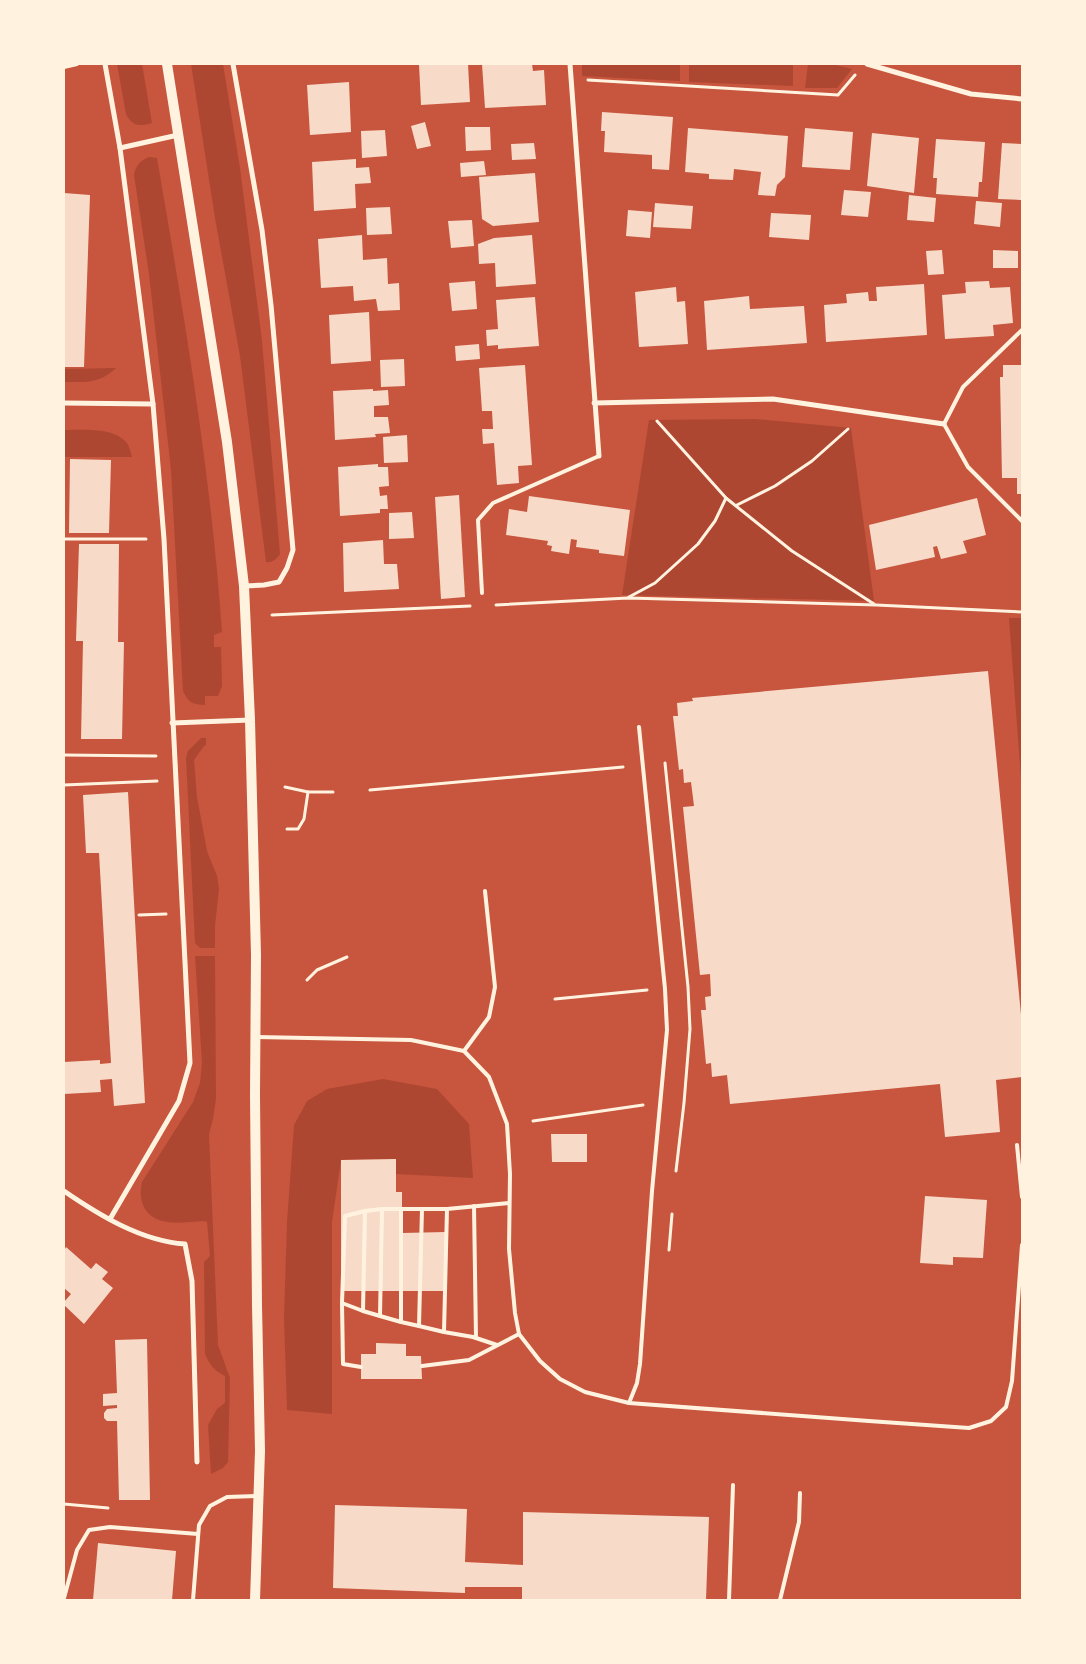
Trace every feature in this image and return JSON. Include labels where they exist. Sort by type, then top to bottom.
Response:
[{"type":"main road","points":[[167,64],[227,442],[244,586],[256,939],[256,1285],[260,1451],[254,1600]]},
{"type":"street","points":[[105,64],[120,148],[153,404],[164,539],[190,1063],[179,1101],[110,1219]]},
{"type":"street","points":[[233,64],[262,230],[293,550],[287,568],[279,582],[244,586]]},
{"type":"street","points":[[570,64],[599,456]]},
{"type":"street","points":[[867,64],[971,94],[1022,99]]},
{"type":"street","points":[[120,148],[178,136]]},
{"type":"street","points":[[594,403],[773,399],[944,424]]},
{"type":"street","points":[[64,403],[153,404]]},
{"type":"street","points":[[172,723],[250,720]]},
{"type":"street","points":[[64,1191],[84,1205],[150,1238],[168,1243],[185,1244],[192,1281],[197,1462]]},
{"type":"lane","points":[[64,67],[77,64]]},
{"type":"lane","points":[[1022,330],[963,387],[944,424],[968,467],[1022,521]]},
{"type":"lane","points":[[482,593],[478,520],[493,503],[599,456]]},
{"type":"lane","points":[[629,1403],[640,1364],[652,1190],[667,1030],[665,989],[639,727]]},
{"type":"lane","points":[[464,1051],[490,1017],[495,987],[485,891]]},
{"type":"lane","points":[[256,1037],[411,1040],[464,1051],[489,1077],[507,1124],[510,1202],[509,1249],[515,1313],[519,1334],[540,1361],[560,1379],[585,1392],[629,1403],[969,1428],[991,1421],[1006,1407],[1012,1381],[1022,1246]]},
{"type":"lane","points":[[1017,1145],[1022,1197]]},
{"type":"lane","points":[[361,1367],[343,1364],[342,1303],[345,1216],[382,1209],[447,1209],[510,1202]]},
{"type":"lane","points":[[474,1206],[476,1338]]},
{"type":"lane","points":[[380,1316],[382,1209]]},
{"type":"lane","points":[[401,1209],[401,1322]]},
{"type":"lane","points":[[419,1326],[422,1209]]},
{"type":"lane","points":[[444,1332],[447,1209]]},
{"type":"lane","points":[[363,1311],[365,1211]]},
{"type":"lane","points":[[342,1303],[401,1322],[476,1338],[498,1345]]},
{"type":"lane","points":[[422,1366],[469,1360],[519,1334]]},
{"type":"lane","points":[[729,1600],[733,1485]]},
{"type":"lane","points":[[780,1600],[799,1522],[800,1492]]},
{"type":"lane","points":[[193,1600],[199,1525],[210,1506],[227,1497],[258,1496]]},
{"type":"lane","points":[[64,1598],[77,1550],[89,1530],[110,1526],[198,1534]]},
{"type":"path","points":[[571,79],[838,94],[860,70]]},
{"type":"path","points":[[640,402],[726,498],[792,551],[876,605]]},
{"type":"path","points":[[736,505],[776,486],[812,461],[867,412]]},
{"type":"path","points":[[628,598],[656,583],[698,544],[715,521],[726,498]]},
{"type":"path","points":[[64,539],[164,539]]},
{"type":"path","points":[[492,605],[628,598],[876,605],[1022,612]]},
{"type":"path","points":[[272,615],[473,606]]},
{"type":"path","points":[[64,755],[174,757]]},
{"type":"path","points":[[665,763],[688,987],[690,1029],[676,1172]]},
{"type":"path","points":[[370,790],[622,767]]},
{"type":"path","points":[[64,785],[175,780]]},
{"type":"path","points":[[285,787],[308,792],[333,792]]},
{"type":"path","points":[[287,829],[298,828],[304,819],[308,792]]},
{"type":"path","points":[[139,915],[182,913]]},
{"type":"path","points":[[307,980],[318,970],[347,957]]},
{"type":"path","points":[[554,999],[647,990]]},
{"type":"path","points":[[533,1121],[643,1105]]},
{"type":"path","points":[[669,1250],[672,1214]]},
{"type":"shaded area","points":[[117,64],[142,64],[152,123],[136,124],[128,118]]},
{"type":"shaded area","points":[[191,64],[223,64],[240,168],[262,341],[280,554],[271,562],[266,562],[240,356],[215,218]]},
{"type":"shaded area","points":[[582,64],[680,64],[680,81],[582,76]]},
{"type":"shaded area","points":[[689,64],[793,64],[793,86],[689,82]]},
{"type":"shaded area","points":[[808,64],[832,64],[852,69],[837,88],[805,88]]},
{"type":"shaded area","points":[[149,157],[157,158],[195,394],[211,513],[222,632],[214,635],[214,647],[221,647],[222,686],[218,696],[205,696],[205,705],[191,702],[183,691],[171,470],[149,274],[134,175],[139,164]]},
{"type":"shaded area","points":[[116,368],[104,377],[92,381],[64,382],[64,369]]},
{"type":"shaded area","points":[[756,419],[851,428],[874,601],[622,595],[649,420]]},
{"type":"shaded area","points":[[64,430],[97,430],[113,434],[127,443],[132,457],[64,457]]},
{"type":"shaded area","points":[[1009,618],[1022,618],[1022,792]]},
{"type":"shaded area","points":[[201,738],[206,738],[206,745],[194,760],[197,797],[207,851],[217,876],[219,889],[215,948],[200,948],[195,943],[186,758],[188,751]]},
{"type":"shaded area","points":[[195,956],[215,956],[216,1099],[209,1134],[218,1345],[230,1378],[228,1462],[223,1468],[211,1474],[208,1425],[217,1409],[225,1403],[225,1376],[213,1367],[205,1354],[204,1262],[210,1256],[207,1222],[180,1223],[156,1219],[145,1209],[141,1192],[142,1182],[193,1102],[200,1083],[202,1062]]},
{"type":"shaded area","points":[[383,1079],[437,1089],[469,1124],[473,1178],[396,1174],[396,1159],[341,1160],[332,1222],[332,1414],[287,1410],[284,1318],[287,1222],[294,1125],[307,1101],[327,1089]]},
{"type":"building","points":[[419,64],[468,64],[470,102],[421,105]]},
{"type":"building","points":[[482,64],[532,64],[533,71],[544,70],[546,105],[485,108]]},
{"type":"building","points":[[349,82],[351,132],[310,135],[307,85]]},
{"type":"building","points":[[602,112],[673,117],[669,170],[652,169],[652,155],[604,152],[605,131],[601,131]]},
{"type":"building","points":[[425,122],[431,146],[417,149],[411,126]]},
{"type":"building","points":[[465,127],[490,127],[491,150],[466,151]]},
{"type":"building","points":[[688,128],[788,136],[785,177],[777,185],[775,196],[758,195],[761,172],[734,169],[733,180],[709,179],[709,174],[685,172]]},
{"type":"building","points":[[805,128],[853,132],[850,170],[802,167]]},
{"type":"building","points":[[385,130],[387,156],[362,158],[361,131]]},
{"type":"building","points":[[872,133],[919,138],[914,193],[867,186]]},
{"type":"building","points":[[936,139],[985,142],[982,182],[979,182],[978,197],[936,194],[937,178],[933,178]]},
{"type":"building","points":[[534,143],[536,159],[512,160],[511,144]]},
{"type":"building","points":[[1002,143],[1022,144],[1021,200],[998,199]]},
{"type":"building","points":[[356,159],[356,168],[369,167],[371,183],[355,184],[356,208],[314,211],[312,162]]},
{"type":"building","points":[[484,161],[486,175],[461,177],[460,163]]},
{"type":"building","points":[[535,173],[539,222],[493,226],[482,219],[479,177]]},
{"type":"building","points":[[844,190],[871,192],[868,217],[841,215]]},
{"type":"building","points":[[64,193],[90,195],[84,367],[64,367]]},
{"type":"building","points":[[909,195],[936,198],[934,222],[907,220]]},
{"type":"building","points":[[976,201],[1002,203],[1000,227],[974,224]]},
{"type":"building","points":[[655,203],[693,206],[691,229],[653,227]]},
{"type":"building","points":[[390,207],[392,234],[367,235],[366,208]]},
{"type":"building","points":[[628,210],[652,212],[650,238],[626,236]]},
{"type":"building","points":[[771,213],[811,215],[809,240],[769,237]]},
{"type":"building","points":[[472,220],[474,246],[451,248],[448,221]]},
{"type":"building","points":[[362,235],[363,260],[387,258],[388,284],[399,283],[400,310],[378,311],[376,299],[354,301],[353,286],[321,288],[318,239]]},
{"type":"building","points":[[532,235],[536,284],[496,287],[495,263],[479,264],[478,244],[494,238]]},
{"type":"building","points":[[942,250],[944,274],[928,275],[926,251]]},
{"type":"building","points":[[993,250],[1018,251],[1018,268],[993,268]]},
{"type":"building","points":[[475,281],[477,309],[452,311],[449,283]]},
{"type":"building","points":[[989,281],[990,288],[1010,287],[1013,323],[993,325],[994,336],[945,339],[942,295],[966,293],[965,282]]},
{"type":"building","points":[[924,284],[927,335],[826,342],[824,305],[847,303],[846,294],[868,292],[869,301],[877,301],[876,287]]},
{"type":"building","points":[[676,287],[677,302],[685,301],[688,344],[639,347],[635,292]]},
{"type":"building","points":[[749,296],[750,309],[804,306],[807,343],[707,350],[704,301]]},
{"type":"building","points":[[535,297],[539,346],[498,349],[498,345],[487,346],[486,330],[498,329],[496,300]]},
{"type":"building","points":[[369,312],[371,361],[331,364],[329,315]]},
{"type":"building","points":[[479,344],[480,359],[456,361],[455,346]]},
{"type":"building","points":[[404,359],[405,386],[381,387],[380,360]]},
{"type":"building","points":[[525,365],[532,465],[518,466],[519,483],[497,485],[494,443],[483,444],[482,429],[493,429],[492,411],[482,411],[479,368]]},
{"type":"building","points":[[1003,365],[1022,365],[1022,494],[1017,494],[1017,478],[1002,478],[1000,377],[1003,377]]},
{"type":"building","points":[[373,389],[373,391],[388,390],[389,405],[374,406],[374,417],[388,417],[390,433],[375,434],[376,437],[335,440],[333,391]]},
{"type":"building","points":[[407,435],[408,462],[384,463],[383,437]]},
{"type":"building","points":[[70,459],[111,460],[109,533],[69,533]]},
{"type":"building","points":[[378,464],[378,467],[388,467],[389,486],[379,487],[380,496],[387,495],[388,509],[380,509],[380,513],[340,516],[338,467]]},
{"type":"building","points":[[459,495],[465,597],[441,599],[435,497]]},
{"type":"building","points":[[529,496],[630,510],[624,556],[599,553],[599,550],[576,547],[577,540],[571,539],[569,554],[551,551],[552,546],[547,545],[548,541],[506,535],[509,509],[527,512]]},
{"type":"building","points":[[977,498],[986,535],[963,541],[967,553],[941,559],[937,546],[933,547],[935,557],[876,570],[869,525]]},
{"type":"building","points":[[412,512],[414,538],[389,539],[389,513]]},
{"type":"building","points":[[383,540],[384,564],[397,564],[399,589],[344,592],[343,543]]},
{"type":"building","points":[[79,544],[119,544],[118,642],[124,642],[122,739],[81,739],[83,641],[76,641]]},
{"type":"building","points":[[988,671],[1022,1025],[1022,1077],[996,1080],[1000,1132],[945,1137],[940,1084],[730,1104],[727,1075],[712,1077],[711,1063],[706,1064],[701,1010],[706,1010],[705,997],[711,996],[710,974],[700,975],[683,807],[694,806],[691,782],[684,783],[683,769],[679,770],[673,716],[678,716],[677,703],[693,701],[692,698]]},
{"type":"building","points":[[128,792],[145,1103],[114,1106],[112,1079],[100,1080],[101,1092],[64,1094],[64,1062],[100,1060],[100,1064],[111,1063],[99,853],[86,853],[83,795]]},
{"type":"building","points":[[551,1134],[587,1134],[587,1162],[552,1162]]},
{"type":"building","points":[[396,1159],[396,1192],[402,1192],[402,1233],[445,1232],[446,1291],[341,1291],[341,1160]]},
{"type":"building","points":[[925,1196],[987,1200],[983,1258],[953,1257],[953,1265],[920,1263]]},
{"type":"building","points":[[66,1247],[91,1269],[96,1263],[108,1272],[102,1279],[113,1288],[84,1324],[64,1305],[64,1302],[71,1294],[64,1288],[64,1251]]},
{"type":"building","points":[[147,1339],[150,1500],[119,1500],[117,1421],[107,1421],[104,1418],[104,1413],[107,1409],[117,1408],[117,1405],[103,1406],[103,1394],[117,1393],[115,1340]]},
{"type":"building","points":[[376,1343],[406,1344],[406,1356],[421,1356],[422,1379],[361,1379],[361,1354],[376,1354]]},
{"type":"building","points":[[335,1505],[467,1509],[465,1562],[523,1565],[523,1512],[709,1517],[706,1600],[522,1600],[522,1587],[465,1587],[465,1593],[333,1588]]},
{"type":"building","points":[[98,1543],[176,1551],[172,1600],[93,1600]]}]
